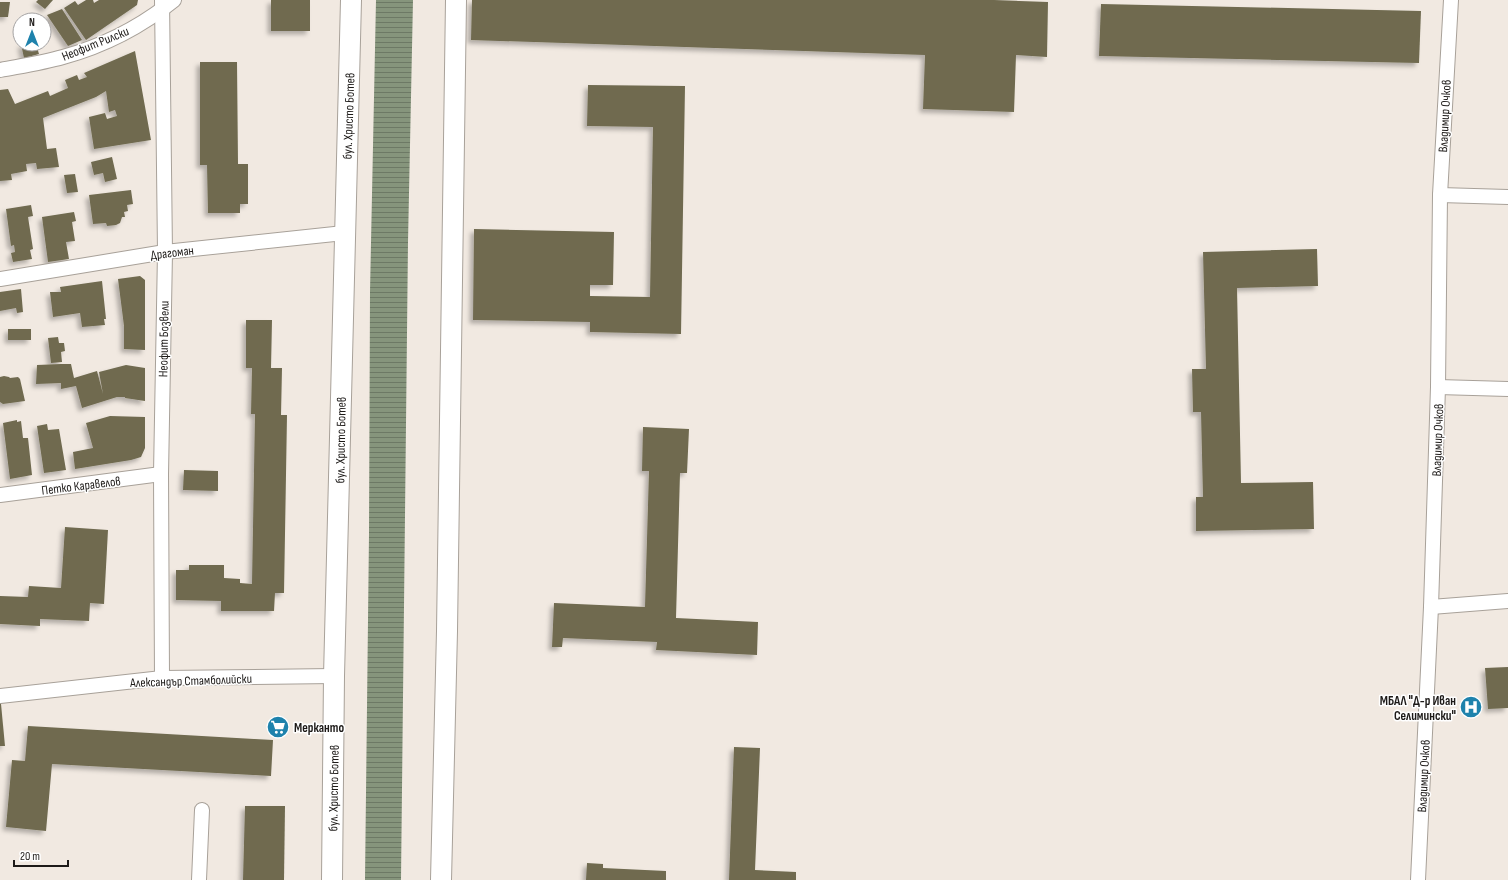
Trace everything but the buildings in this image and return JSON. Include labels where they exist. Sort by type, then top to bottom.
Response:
[{"type":"main road","name":"бул. Христо Ботев","points":[[332,880],[334,676],[351,0]]},
{"type":"main road","points":[[441,880],[447,615],[456,0]]},
{"type":"street","name":"Неофит Рилски","points":[[0,70],[65,57],[126,33],[162,5],[174,0]]},
{"type":"street","name":"Владимир Очков","points":[[1418,880],[1431,607],[1438,387],[1440,195],[1451,0]]},
{"type":"street","name":"Неофит Бозвели","points":[[162,5],[165,252],[161,474],[162,678]]},
{"type":"street","points":[[1440,195],[1508,197]]},
{"type":"street","name":"Драгоман","points":[[0,279],[165,252],[344,233]]},
{"type":"street","points":[[1438,387],[1508,389]]},
{"type":"street","name":"Петко Каравелов","points":[[0,495],[161,474]]},
{"type":"street","points":[[1431,607],[1508,601]]},
{"type":"street","name":"Александър Стамболийски","points":[[0,696],[162,678],[334,676]]},
{"type":"street","points":[[199,880],[202,810]]},
{"type":"shaded area","points":[[376,0],[413,0],[408,242],[401,880],[365,880],[370,292]]},
{"type":"place","name":"МБАЛ \"Д-р Иван Селимински\"","points":[[1471,707]]},
{"type":"place","name":"Мерканто","points":[[278,727]]}]
